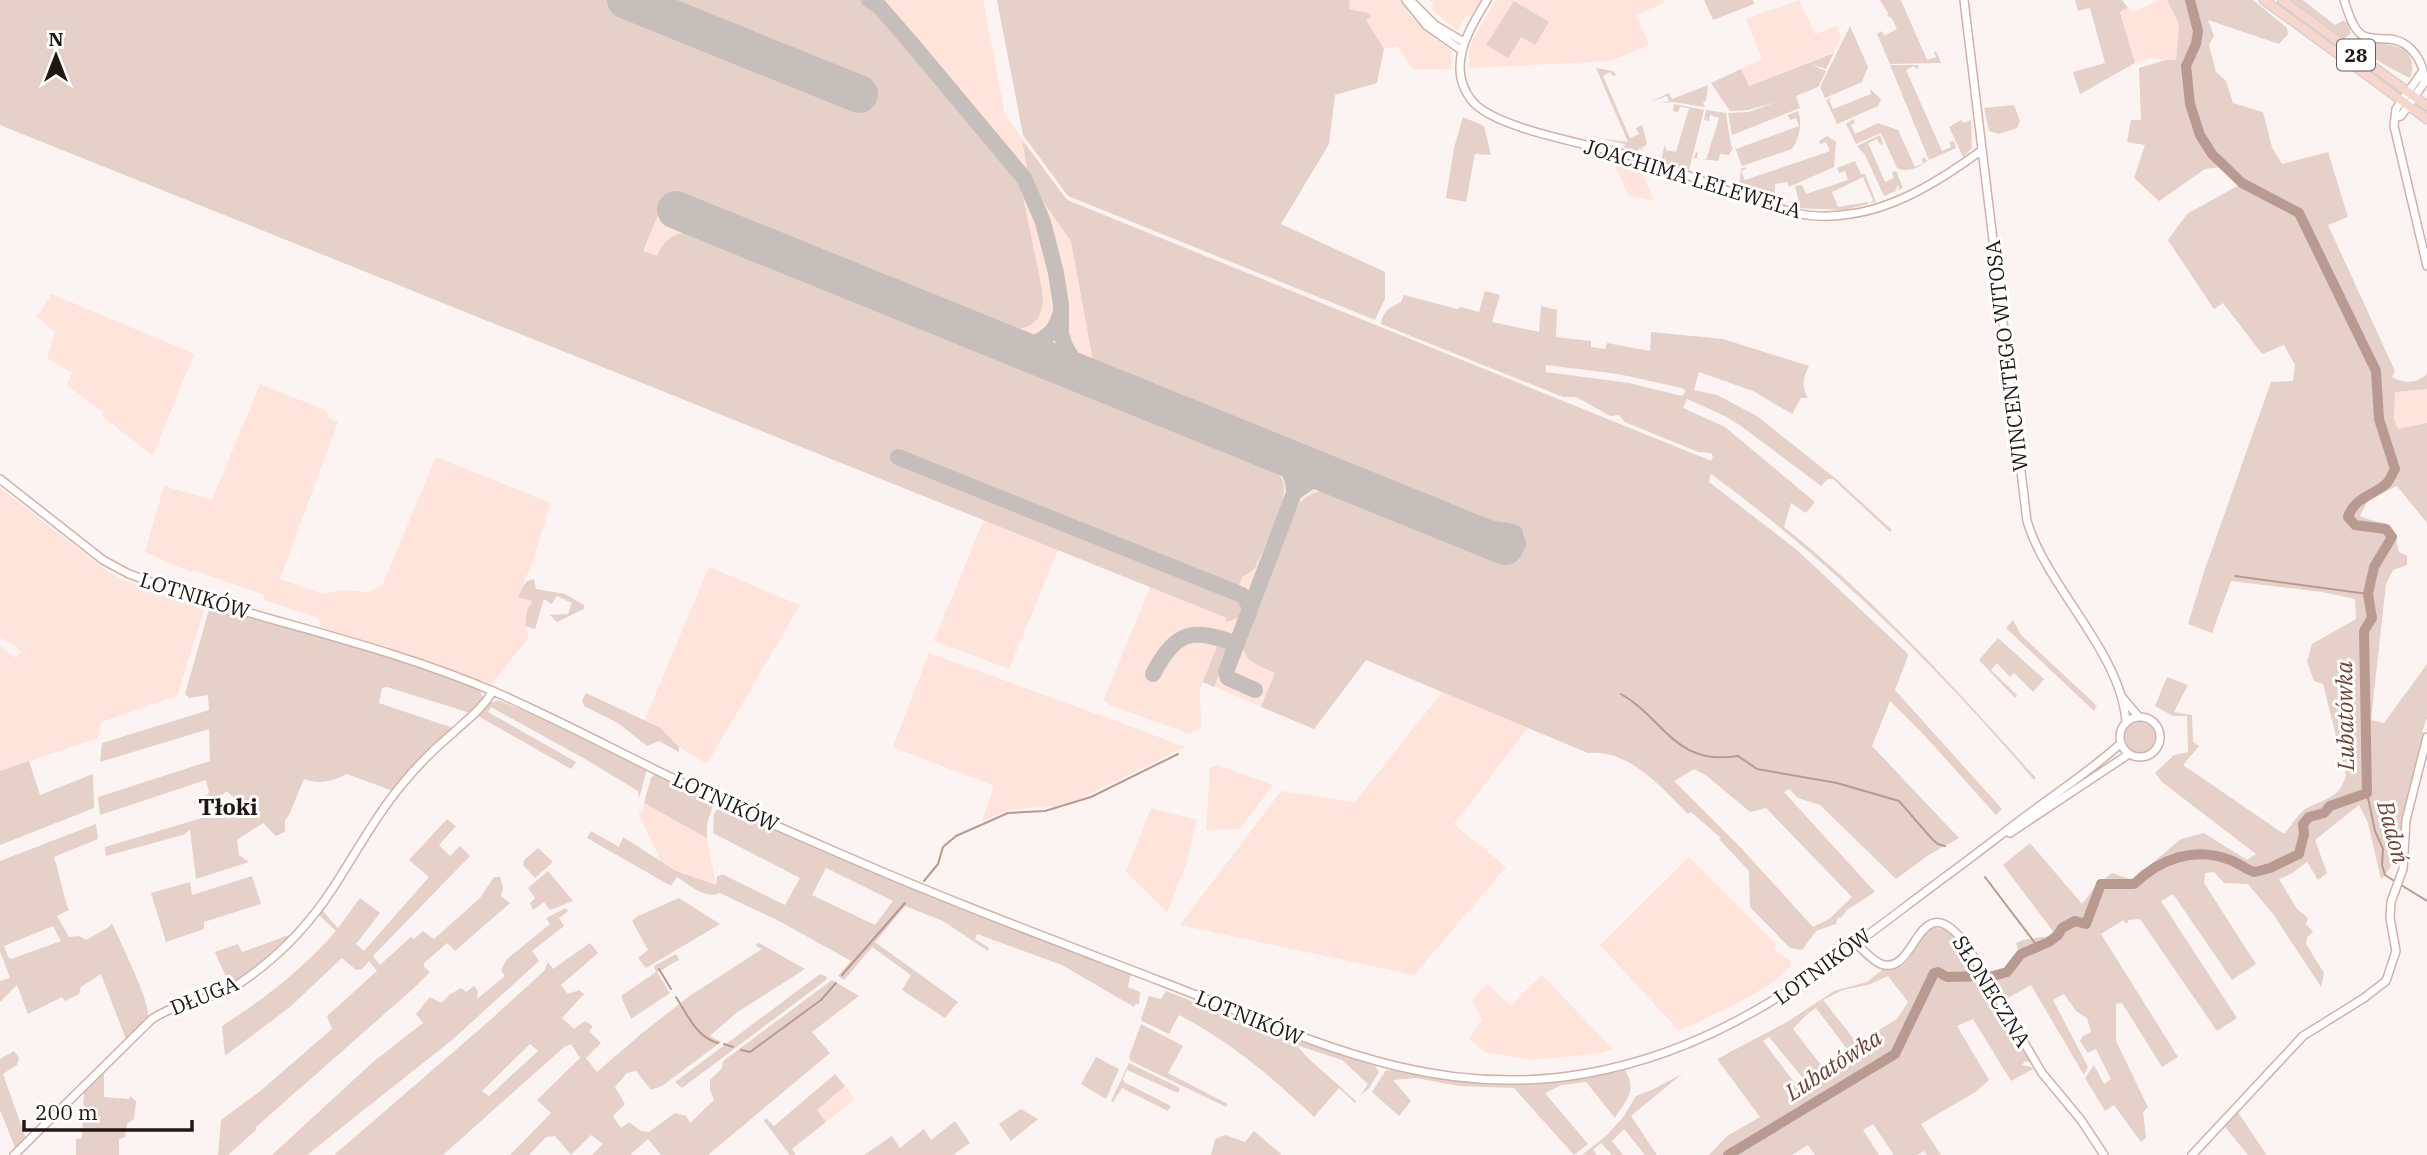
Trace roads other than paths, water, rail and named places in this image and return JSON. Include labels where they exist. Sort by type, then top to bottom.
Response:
[{"type":"main road","name":"28","points":[[2264,0],[2427,119]]},
{"type":"main road","name":"28","points":[[2282,0],[2427,106]]},
{"type":"street","points":[[1408,0],[1462,46],[1487,0]]},
{"type":"street","name":"WINCENTEGO WITOSA","points":[[1964,0],[2027,521],[2041,554],[2104,659],[2118,690],[2126,722]]},
{"type":"street","points":[[2344,0],[2360,34],[2402,42],[2416,55],[2422,72],[2405,103],[2395,112],[2394,126],[2427,266]]},
{"type":"street","name":"JOACHIMA LELEWELA","points":[[1462,46],[1460,71],[1465,90],[1474,103],[1487,113],[1504,121],[1627,155],[1777,208],[1808,215],[1852,214],[1882,205],[1932,183],[1982,150]]},
{"type":"street","name":"LOTNIKÓW","points":[[0,480],[103,559],[129,574],[402,657],[493,691],[757,816],[939,896],[1318,1044],[1414,1072],[1476,1080],[1537,1079],[1629,1066],[1697,1042],[1745,1018],[1784,995],[1997,840],[2120,744]]},
{"type":"street","name":"WINCENTEGO WITOSA","points":[[2118,690],[2138,716]]},
{"type":"street","name":"DŁUGA","points":[[14,1155],[152,1019],[163,1012],[228,990],[285,946],[307,925],[405,780],[472,717],[493,691]]},
{"type":"street","points":[[2138,716],[2150,719],[2155,724],[2159,729],[2160,742],[2147,756],[2134,757],[2120,744],[2120,732],[2126,722],[2138,716]]},
{"type":"street","points":[[2192,1155],[2303,1036],[2386,981],[2396,953],[2390,910],[2403,869],[2406,820],[2427,737]]},
{"type":"street","name":"LOTNIKÓW","points":[[1997,840],[2129,754]]},
{"type":"street","name":"SŁONECZNA","points":[[1855,943],[1872,958],[1888,965],[1898,962],[1907,954],[1927,925],[1942,923],[1958,933],[2047,1079],[2081,1120],[2104,1155]]},
{"type":"waterway","name":"Lubatówka","points":[[1728,1155],[1895,1054],[1934,973],[1938,972],[1947,977],[1993,976],[2007,972],[2021,954],[2049,942],[2062,928],[2075,921],[2086,924],[2101,884],[2134,884],[2155,868],[2178,857],[2203,854],[2230,860],[2255,872],[2270,868],[2299,854],[2304,834],[2303,824],[2309,817],[2324,813],[2330,806],[2367,793],[2364,631],[2372,618],[2368,594],[2374,567],[2392,537],[2386,529],[2355,525],[2348,517],[2359,501],[2386,484],[2395,469],[2379,419],[2376,371],[2299,213],[2242,183],[2212,154],[2200,135],[2190,104],[2186,66],[2196,44],[2198,31],[2190,0]]},
{"type":"waterway","points":[[2235,576],[2368,594]]},
{"type":"waterway","points":[[1621,694],[1684,747],[1699,754],[1716,757],[1738,756],[1757,769],[1837,783],[1899,801],[1932,839],[1945,846]]},
{"type":"waterway","points":[[924,881],[938,864],[943,847],[956,836],[1008,813],[1045,811],[1091,797],[1178,754]]},
{"type":"waterway","name":"Badoń","points":[[2367,793],[2375,831],[2383,849],[2382,865],[2385,875],[2396,882]]},
{"type":"waterway","points":[[1985,877],[2038,947]]},
{"type":"waterway","name":"Badoń","points":[[2401,885],[2427,901]]},
{"type":"waterway","points":[[842,975],[905,903]]},
{"type":"waterway","points":[[659,969],[671,989]]},
{"type":"waterway","points":[[741,1050],[750,1052],[821,1000],[836,983]]},
{"type":"waterway","points":[[676,997],[698,1031],[718,1043]]},
{"type":"waterway","points":[[724,1044],[733,1047]]},
{"type":"district","name":"Tłoki","points":[[228,806]]}]
